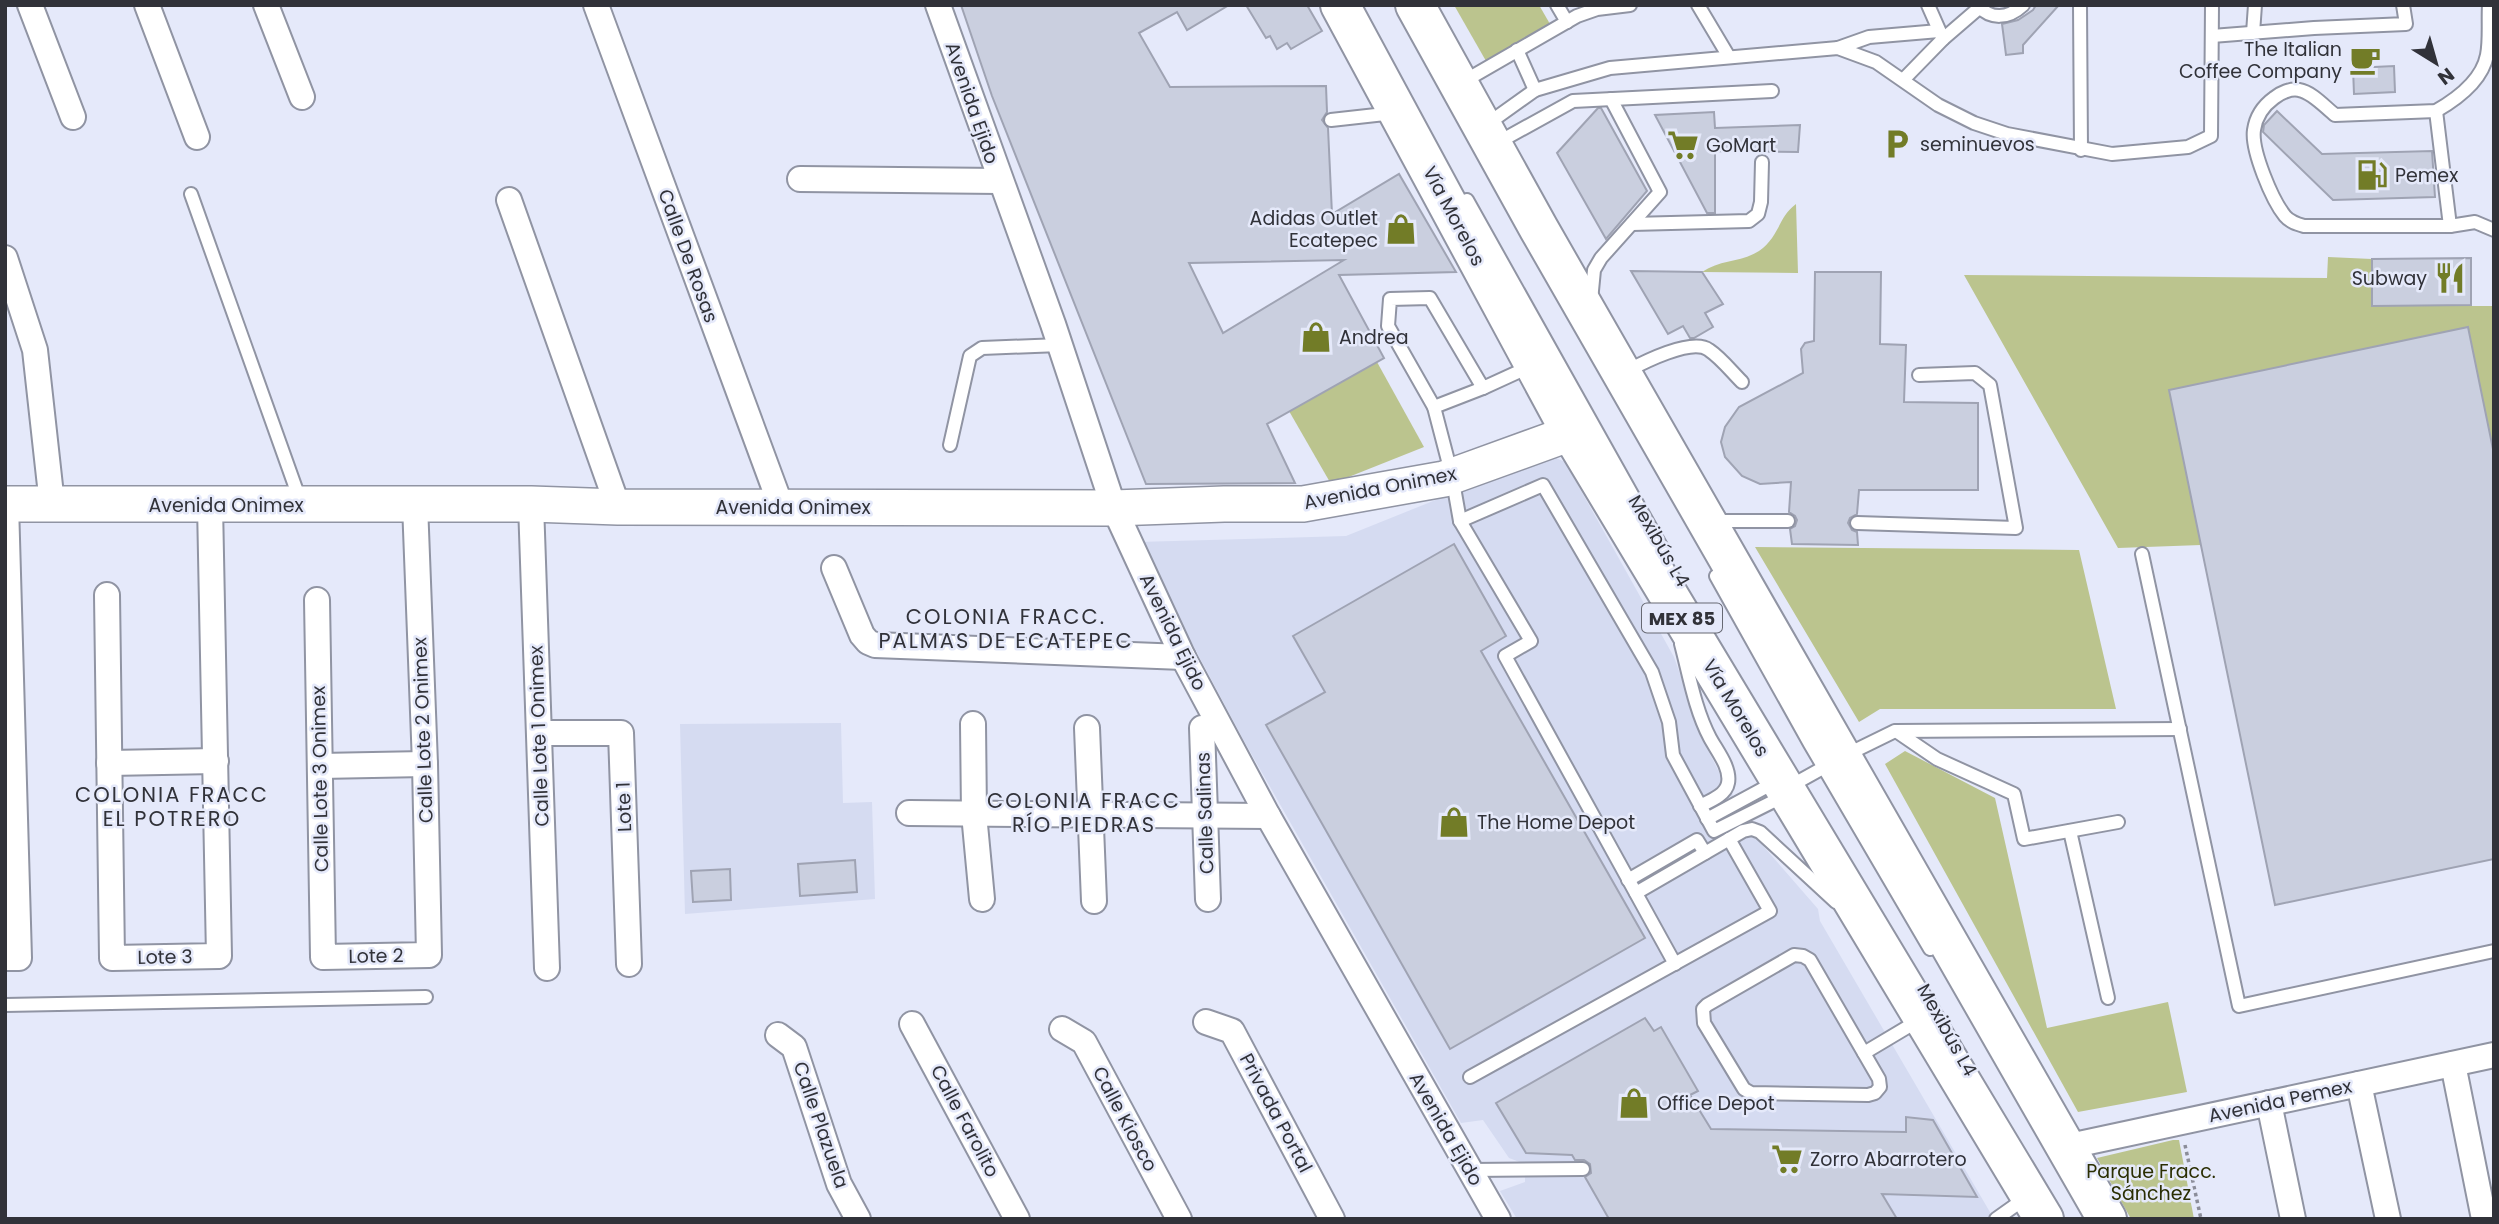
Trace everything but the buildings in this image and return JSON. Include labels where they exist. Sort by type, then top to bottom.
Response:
[{"type":"main road","name":"Vía Morelos","points":[[1340,5],[1571,433],[1668,576],[1797,783],[1877,941],[2043,1211]]},
{"type":"main road","name":"MEX 85","points":[[1415,5],[1706,522],[1833,762],[2069,1166],[2107,1219]]},
{"type":"street","points":[[30,5],[73,117]]},
{"type":"street","points":[[147,5],[197,137]]},
{"type":"street","points":[[266,5],[302,97]]},
{"type":"street","name":"Calle De Rosas","points":[[596,5],[781,506]]},
{"type":"street","name":"Avenida Ejido","points":[[938,5],[1060,345],[1114,508],[1183,657],[1268,816],[1498,1219]]},
{"type":"street","points":[[800,179],[1000,181]]},
{"type":"street","points":[[509,200],[618,507]]},
{"type":"street","points":[[5,258],[35,350],[52,504]]},
{"type":"street","name":"Avenida Onimex","points":[[5,504],[1114,508],[1303,504],[1452,476],[1571,433]]},
{"type":"street","points":[[5,504],[12,958]]},
{"type":"street","name":"Calle Lote 1 Onimex","points":[[531,504],[547,968]]},
{"type":"street","name":"Lote 3","points":[[107,595],[112,958],[219,956],[210,505]]},
{"type":"street","name":"Calle Lote 2 Onimex","points":[[415,505],[429,955]]},
{"type":"street","points":[[834,568],[862,635],[875,645],[1183,657]]},
{"type":"street","name":"Calle Lote 3 Onimex","points":[[317,600],[323,957]]},
{"type":"street","points":[[973,724],[974,814],[982,899]]},
{"type":"street","points":[[1087,728],[1094,901]]},
{"type":"street","name":"Calle Salinas","points":[[1202,728],[1208,899]]},
{"type":"street","name":"Lote 1","points":[[540,733],[621,733],[629,964]]},
{"type":"street","points":[[109,764],[216,761]]},
{"type":"street","points":[[320,766],[425,764]]},
{"type":"street","points":[[909,813],[1268,816]]},
{"type":"street","name":"Lote 2","points":[[323,957],[429,955]]},
{"type":"street","name":"Privada Portal","points":[[1206,1022],[1232,1031],[1332,1219]]},
{"type":"street","name":"Calle Farolito","points":[[912,1024],[1017,1219]]},
{"type":"street","name":"Calle Kiosco","points":[[1062,1029],[1084,1042],[1179,1219]]},
{"type":"street","name":"Calle Plazuela","points":[[778,1035],[794,1047],[839,1184],[858,1219]]},
{"type":"street","name":"Avenida Pemex","points":[[2069,1166],[2180,1123],[2494,1055]]},
{"type":"street","points":[[2452,1064],[2484,1219]]},
{"type":"street","points":[[2359,1084],[2388,1219]]},
{"type":"street","points":[[2269,1103],[2293,1219]]},
{"type":"lane","points":[[1557,5],[1567,22]]},
{"type":"lane","points":[[1459,85],[1567,22],[1597,9],[1630,5]]},
{"type":"lane","points":[[1698,5],[1729,57]]},
{"type":"lane","points":[[1928,5],[1941,35]]},
{"type":"lane","points":[[1903,80],[1941,35],[1978,6],[1986,13],[2006,16],[2023,5]]},
{"type":"lane","points":[[2080,5],[2081,149]]},
{"type":"lane","points":[[1838,48],[1876,62],[1938,105],[1974,123],[2007,134],[2112,154],[2188,147],[2211,136],[2212,5]]},
{"type":"lane","points":[[2253,33],[2255,5]]},
{"type":"lane","points":[[2212,36],[2406,24],[2403,5]]},
{"type":"lane","points":[[2489,5],[2487,56],[2480,72],[2466,90],[2436,111],[2334,115],[2300,89],[2288,91],[2277,96],[2258,115],[2254,130],[2254,147],[2261,169],[2285,215],[2294,223],[2304,226],[2450,226],[2475,222],[2494,230]]},
{"type":"lane","points":[[1488,136],[1535,90],[1610,68],[1838,48],[1869,37],[1941,35]]},
{"type":"lane","points":[[1517,50],[1535,90]]},
{"type":"lane","points":[[1488,136],[1573,101],[1772,91]]},
{"type":"lane","points":[[1590,318],[1594,270],[1601,258],[1660,192],[1611,99]]},
{"type":"lane","points":[[2436,111],[2450,226]]},
{"type":"lane","points":[[1331,120],[1398,113]]},
{"type":"lane","points":[[1632,224],[1749,221],[1758,214],[1761,202],[1762,162]]},
{"type":"lane","name":"Mexibús L4","points":[[1457,184],[1668,576],[1689,675],[1708,734],[1727,768],[1729,779],[1727,788],[1719,796],[1700,806]]},
{"type":"lane","points":[[191,194],[302,505]]},
{"type":"lane","points":[[1483,388],[1430,298],[1390,299],[1388,326],[1434,407],[1452,476],[1460,522],[1531,641],[1505,656],[1675,964]]},
{"type":"lane","points":[[950,445],[970,356],[982,348],[1060,345]]},
{"type":"lane","points":[[1621,373],[1656,357],[1697,345],[1708,348],[1742,382]]},
{"type":"lane","points":[[1434,407],[1534,365]]},
{"type":"lane","points":[[1857,523],[2016,528],[1990,385],[1975,373],[1919,375]]},
{"type":"lane","points":[[1460,522],[1543,485],[1652,672],[1669,722],[1673,755],[1714,831],[1776,800],[1797,783],[1833,762],[1895,731],[2180,729]]},
{"type":"lane","points":[[1706,522],[1788,521]]},
{"type":"lane","points":[[2142,555],[2239,1006],[2494,951]]},
{"type":"lane","name":"Mexibús L4","points":[[1707,561],[1833,762],[1938,964]]},
{"type":"lane","points":[[1895,731],[1937,759],[2014,794],[2024,839],[2118,822]]},
{"type":"lane","points":[[1636,893],[1743,831],[1752,829],[1760,832],[1877,941]]},
{"type":"lane","points":[[2070,831],[2108,998]]},
{"type":"lane","points":[[1471,1077],[1770,911],[1729,839]]},
{"type":"lane","points":[[1628,880],[1697,840],[1705,853]]},
{"type":"lane","points":[[1794,955],[1803,956],[1810,960],[1864,1053],[1879,1079],[1880,1087],[1875,1093],[1751,1093],[1744,1089],[1703,1023],[1703,1009],[1794,955]]},
{"type":"lane","points":[[5,1005],[426,997]]},
{"type":"lane","points":[[1864,1053],[1923,1018]]},
{"type":"lane","name":"Mexibús L4","points":[[1955,1046],[2043,1211]]},
{"type":"lane","points":[[2069,1166],[2093,1219]]},
{"type":"lane","points":[[1469,1170],[1583,1169]]},
{"type":"lane","points":[[1996,1219],[2043,1211]]},
{"type":"path","points":[[2180,1123],[2201,1219]]},
{"type":"shaded area","points":[[1554,457],[1565,462],[1674,657],[1704,742],[1719,772],[1764,847],[1818,909],[1820,921],[1994,1219],[1517,1219],[1500,1191],[1525,1182],[1525,1164],[1509,1158],[1483,1120],[1461,1123],[1244,741],[1138,542],[1346,536],[1540,458]]},
{"type":"shaded area","points":[[841,723],[843,803],[872,802],[875,899],[685,914],[680,724]]},
{"type":"green space","points":[[1454,5],[1539,5],[1550,24],[1486,61]]},
{"type":"green space","points":[[1796,204],[1798,273],[1702,272],[1759,251]]},
{"type":"green space","points":[[2328,257],[2372,259],[2373,306],[2494,306],[2494,454],[2169,390],[2201,545],[2118,548],[1964,275],[2327,278]]},
{"type":"green space","points":[[1377,362],[1424,447],[1331,484],[1289,411]]},
{"type":"green space","points":[[1755,547],[2079,550],[2116,709],[1880,709],[1859,722]]},
{"type":"green space","points":[[1905,751],[1995,798],[2047,1028],[2168,1002],[2187,1092],[2078,1112],[1885,764]]},
{"type":"green space","name":"Parque Fracc. Sánchez","points":[[2179,1140],[2194,1219],[2131,1219],[2097,1158]]},
{"type":"place","name":"The Italian Coffee Company","points":[[2365,60]]},
{"type":"place","name":"seminuevos","points":[[1897,144]]},
{"type":"place","name":"GoMart","points":[[1683,145]]},
{"type":"place","name":"Pemex","points":[[2372,175]]},
{"type":"place","name":"Adidas Outlet Ecatepec","points":[[1401,229]]},
{"type":"place","name":"Subway","points":[[2450,278]]},
{"type":"place","name":"Andrea","points":[[1316,337]]},
{"type":"place","name":"The Home Depot","points":[[1454,822]]},
{"type":"place","name":"Office Depot","points":[[1634,1103]]},
{"type":"place","name":"Zorro Abarrotero","points":[[1787,1159]]},
{"type":"district","name":"COLONIA FRACC. PALMAS DE ECATEPEC","points":[[1006,628]]},
{"type":"district","name":"COLONIA FRACC EL POTRERO","points":[[172,806]]},
{"type":"district","name":"COLONIA FRACC RÍO PIEDRAS","points":[[1084,812]]}]
